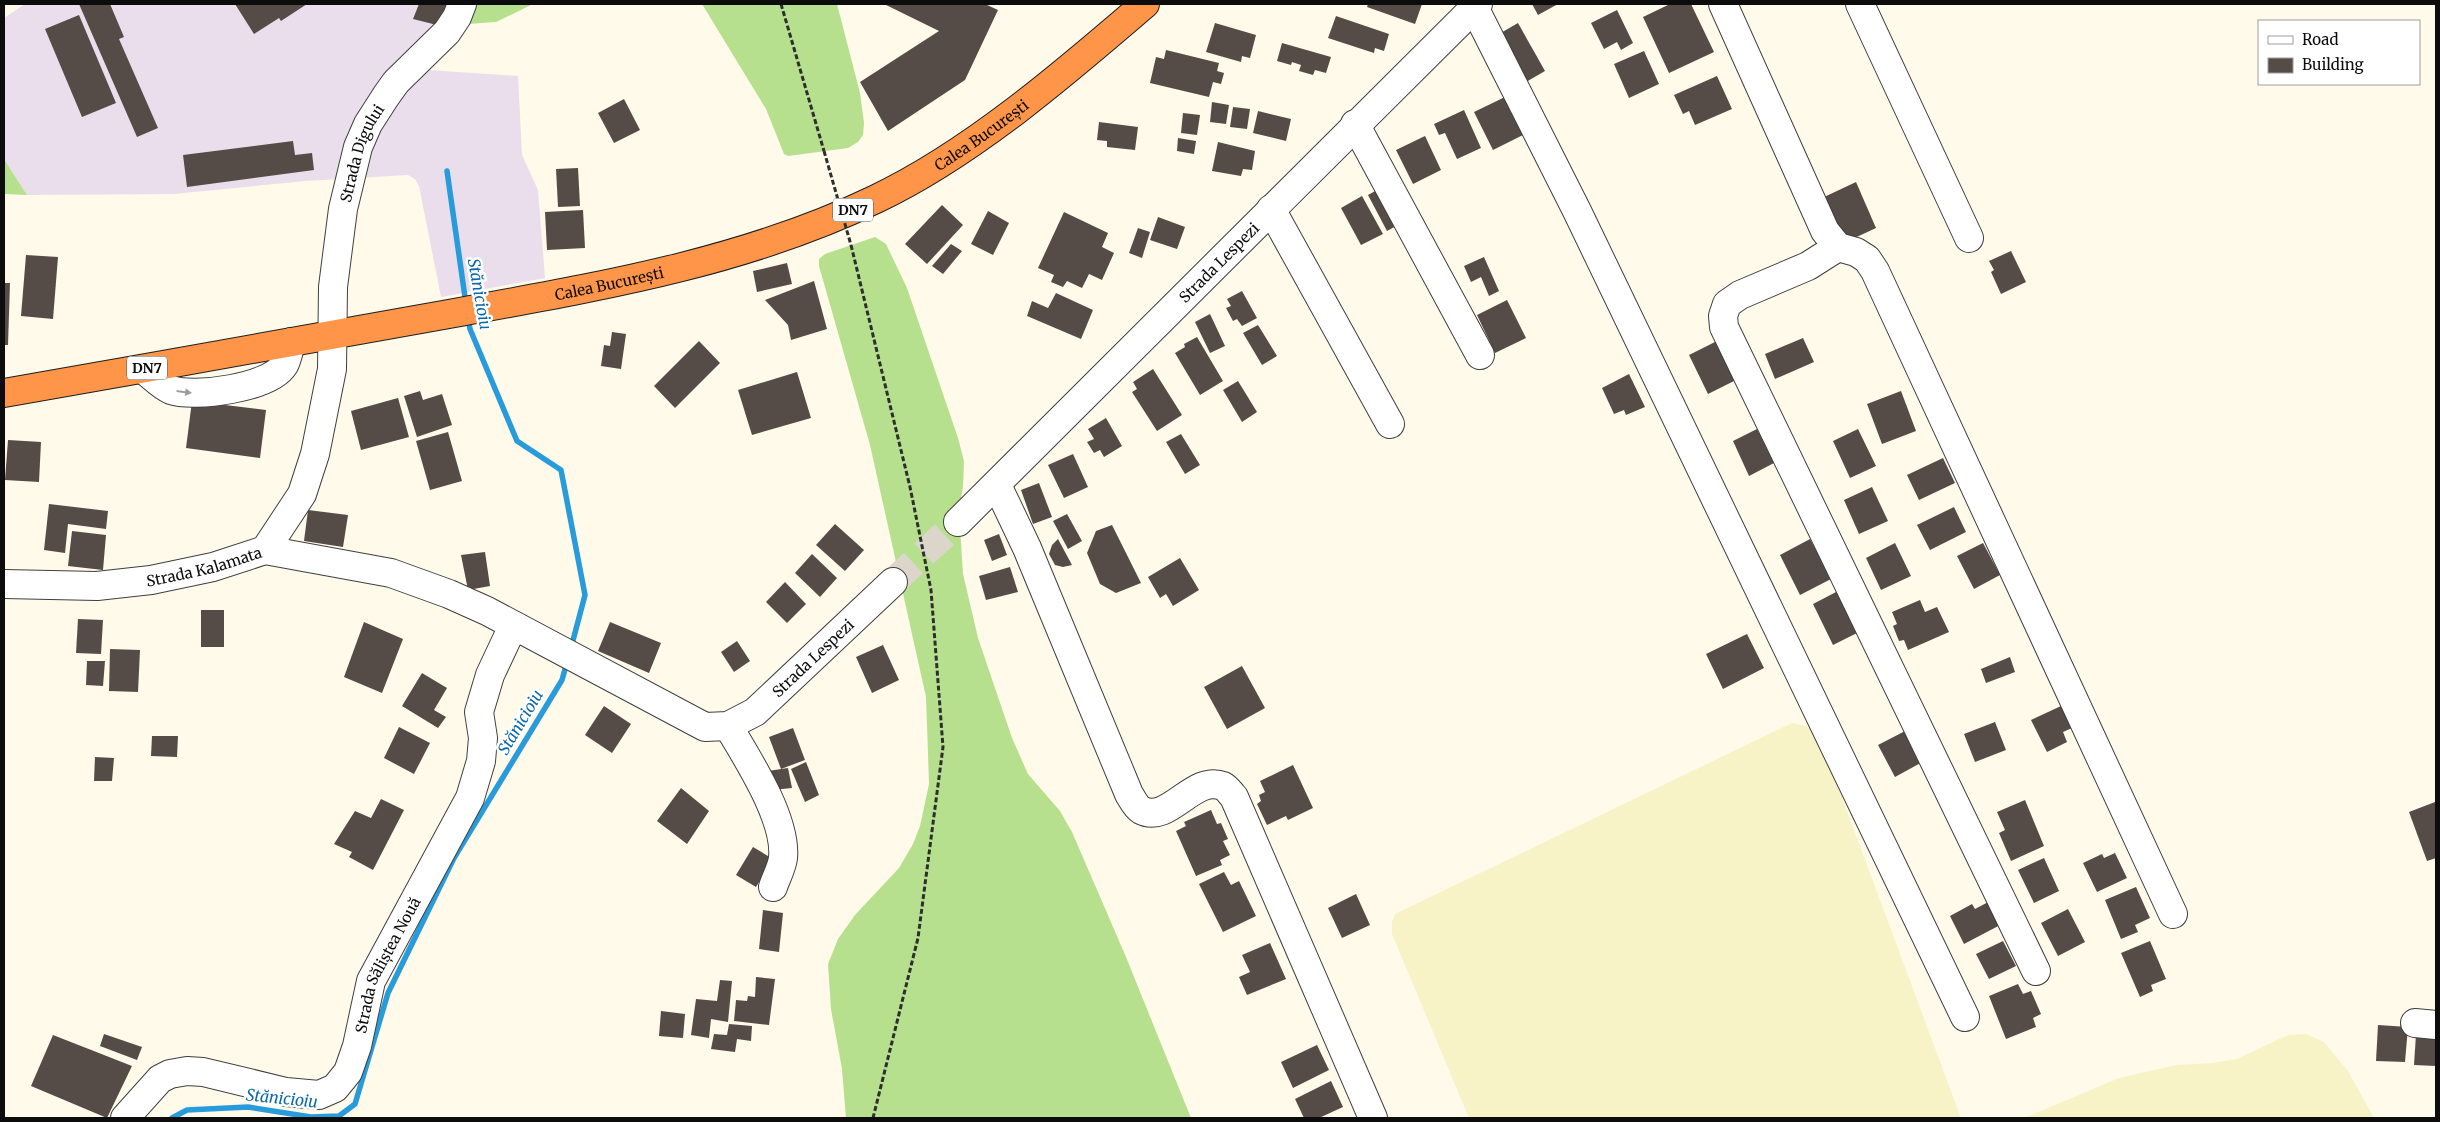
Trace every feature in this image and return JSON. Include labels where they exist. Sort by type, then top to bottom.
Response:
[{"type":"highway","name":"Calea București","points":[[4,393],[611,284],[758,247],[818,226],[879,198],[934,167],[993,126],[1093,49],[1145,4]]},
{"type":"street","name":"Strada Digului","points":[[334,334],[336,262],[343,209],[358,147],[368,124],[391,89],[447,32],[457,17],[462,4]]},
{"type":"street","points":[[1723,4],[1764,90],[1825,231],[1838,247],[1861,255],[1876,270],[2173,914]]},
{"type":"street","points":[[1860,4],[1969,238]]},
{"type":"street","points":[[1476,5],[1582,220],[1965,1017]]},
{"type":"street","name":"Strada Lespezi","points":[[958,522],[1476,5]]},
{"type":"street","points":[[1355,124],[1480,355]]},
{"type":"street","points":[[1271,209],[1390,424]]},
{"type":"street","points":[[1838,247],[1808,266],[1740,295],[1727,304],[1723,316],[1724,327],[2036,971]]},
{"type":"street","name":"Strada Kalamata","points":[[4,584],[97,586],[150,580],[213,567],[265,550],[302,494],[315,454],[332,369],[334,334]]},
{"type":"street","points":[[997,485],[1027,548],[1129,794],[1139,809],[1149,812],[1160,811],[1199,788],[1212,785],[1224,786],[1234,797],[1373,1118]]},
{"type":"street","points":[[265,550],[391,573],[449,594],[487,611],[705,727],[728,726],[756,772],[773,811],[782,843],[783,859],[773,888]]},
{"type":"street","name":"Strada Lespezi","points":[[728,726],[755,712],[893,582]]},
{"type":"street","name":"Strada Săliștea Nouă","points":[[125,1118],[160,1080],[170,1074],[187,1071],[203,1072],[286,1092],[319,1095],[335,1088],[348,1072],[357,1046],[364,1005],[371,982],[470,798],[481,761],[483,738],[479,712],[490,675],[513,626]]},
{"type":"path","points":[[782,4],[851,245],[905,468],[930,590],[943,748],[918,938],[874,1118]]},
{"type":"shaded area","points":[[25,4],[453,4],[399,68],[518,76],[522,155],[538,190],[545,278],[441,297],[419,186],[415,179],[408,175],[306,181],[174,194],[27,195],[4,159],[4,18]]},
{"type":"shaded area","points":[[1792,723],[1806,726],[1819,736],[1961,1118],[1469,1118],[1392,934],[1392,922],[1395,914]]},
{"type":"shaded area","points":[[2306,1034],[2324,1042],[2348,1071],[2374,1118],[2024,1118],[2119,1078],[2176,1065],[2212,1063],[2237,1059],[2288,1035]]},
{"type":"green space","points":[[453,4],[533,4],[496,22],[468,24]]},
{"type":"green space","points":[[702,4],[837,4],[860,93],[864,123],[863,135],[858,142],[848,148],[788,156],[784,154],[766,109]]},
{"type":"green space","points":[[4,159],[27,195],[4,194]]},
{"type":"green space","points":[[875,237],[886,244],[907,288],[958,438],[964,461],[959,511],[963,574],[978,638],[1012,738],[1028,774],[1060,811],[1072,832],[1126,957],[1191,1118],[846,1118],[842,1069],[831,1009],[828,964],[838,939],[855,915],[899,868],[913,844],[920,826],[929,784],[926,697],[870,445],[819,266],[819,259],[825,254]]},
{"type":"building","points":[[79,4],[110,4],[124,37],[119,39],[158,128],[137,137]]},
{"type":"building","points":[[235,4],[307,4],[281,21],[279,18],[254,34]]},
{"type":"building","points":[[419,4],[450,4],[441,26],[413,19]]},
{"type":"building","points":[[884,4],[985,4],[998,10],[965,80],[888,131],[860,82],[939,31]]},
{"type":"building","points":[[1368,4],[1422,4],[1415,24],[1367,7]]},
{"type":"building","points":[[1532,4],[1558,4],[1538,15]]},
{"type":"building","points":[[1670,4],[1691,4],[1714,52],[1669,73],[1643,17]]},
{"type":"building","points":[[1617,10],[1633,43],[1621,50],[1617,42],[1604,49],[1591,23]]},
{"type":"building","points":[[79,15],[116,103],[82,117],[45,29]]},
{"type":"building","points":[[1336,16],[1389,34],[1384,51],[1375,48],[1374,53],[1328,38]]},
{"type":"building","points":[[1215,23],[1256,35],[1250,58],[1242,56],[1241,62],[1206,52]]},
{"type":"building","points":[[1518,23],[1545,71],[1526,82],[1499,34]]},
{"type":"building","points":[[1282,43],[1331,57],[1326,73],[1315,70],[1313,75],[1299,71],[1301,65],[1292,62],[1291,65],[1277,61]]},
{"type":"building","points":[[1166,50],[1219,63],[1217,71],[1224,73],[1221,84],[1213,82],[1209,97],[1150,83],[1156,57],[1164,59]]},
{"type":"building","points":[[1644,51],[1659,84],[1629,98],[1614,64]]},
{"type":"building","points":[[1717,76],[1732,109],[1695,125],[1689,111],[1683,114],[1674,95]]},
{"type":"building","points":[[1505,97],[1523,135],[1493,150],[1474,112]]},
{"type":"building","points":[[624,99],[640,130],[614,143],[598,113]]},
{"type":"building","points":[[1212,102],[1229,105],[1226,124],[1210,122]]},
{"type":"building","points":[[1233,107],[1250,109],[1247,129],[1230,127]]},
{"type":"building","points":[[1464,110],[1481,148],[1457,159],[1445,133],[1439,135],[1434,124]]},
{"type":"building","points":[[1258,111],[1291,119],[1286,141],[1253,133]]},
{"type":"building","points":[[1183,113],[1200,115],[1197,135],[1181,133]]},
{"type":"building","points":[[1099,122],[1138,127],[1135,150],[1107,147],[1107,141],[1097,140]]},
{"type":"building","points":[[1425,136],[1441,170],[1413,184],[1396,150]]},
{"type":"building","points":[[1178,138],[1196,141],[1194,154],[1177,151]]},
{"type":"building","points":[[293,141],[295,155],[312,153],[314,170],[187,187],[183,155]]},
{"type":"building","points":[[1218,142],[1255,151],[1252,170],[1243,169],[1241,176],[1212,171]]},
{"type":"building","points":[[578,168],[580,206],[558,207],[556,169]]},
{"type":"building","points":[[1856,182],[1876,228],[1848,241],[1839,235],[1822,198]]},
{"type":"building","points":[[1386,185],[1405,221],[1387,231],[1368,195]]},
{"type":"building","points":[[1362,196],[1383,234],[1361,245],[1341,208]]},
{"type":"building","points":[[942,205],[963,225],[927,264],[905,244]]},
{"type":"building","points":[[583,210],[585,248],[547,250],[545,212]]},
{"type":"building","points":[[988,211],[1009,223],[993,255],[971,244]]},
{"type":"building","points":[[1064,212],[1108,233],[1102,247],[1114,253],[1102,280],[1089,274],[1082,288],[1067,281],[1063,287],[1051,282],[1054,275],[1038,268]]},
{"type":"building","points":[[1158,217],[1185,227],[1177,249],[1150,240]]},
{"type":"building","points":[[1138,228],[1150,232],[1142,258],[1129,253]]},
{"type":"building","points":[[951,244],[962,251],[943,274],[932,266]]},
{"type":"building","points":[[2011,251],[2026,282],[2001,294],[1991,272],[1994,270],[1989,261]]},
{"type":"building","points":[[26,255],[58,257],[53,319],[21,316]]},
{"type":"building","points":[[1484,257],[1499,291],[1489,296],[1481,277],[1471,282],[1464,266]]},
{"type":"building","points":[[787,263],[792,284],[757,292],[753,271]]},
{"type":"building","points":[[814,281],[827,329],[791,340],[788,325],[765,300]]},
{"type":"building","points":[[4,283],[10,283],[8,345],[4,345]]},
{"type":"building","points":[[1242,291],[1257,318],[1242,326],[1237,319],[1233,321],[1226,308],[1231,306],[1227,299]]},
{"type":"building","points":[[1056,293],[1093,310],[1081,339],[1027,316],[1032,301],[1048,308]]},
{"type":"building","points":[[1507,300],[1526,338],[1495,353],[1477,315]]},
{"type":"building","points":[[1210,314],[1225,346],[1210,353],[1195,322]]},
{"type":"building","points":[[1258,325],[1277,356],[1262,365],[1243,333]]},
{"type":"building","points":[[612,332],[626,334],[621,369],[601,366],[604,345],[610,346]]},
{"type":"building","points":[[1197,337],[1223,381],[1200,395],[1175,353],[1185,347],[1184,344]]},
{"type":"building","points":[[1803,338],[1814,362],[1775,379],[1765,354]]},
{"type":"building","points":[[1721,339],[1740,378],[1708,394],[1689,355]]},
{"type":"building","points":[[699,341],[720,363],[675,408],[654,386]]},
{"type":"building","points":[[1153,369],[1182,415],[1157,431],[1132,392],[1137,389],[1133,382]]},
{"type":"building","points":[[797,372],[811,418],[752,435],[738,390]]},
{"type":"building","points":[[1629,374],[1645,407],[1626,415],[1624,410],[1614,414],[1602,388]]},
{"type":"building","points":[[1238,381],[1257,412],[1242,422],[1223,390]]},
{"type":"building","points":[[420,391],[423,400],[442,394],[452,425],[417,437],[404,396]]},
{"type":"building","points":[[1901,391],[1916,431],[1882,444],[1867,404]]},
{"type":"building","points":[[398,398],[409,437],[361,450],[351,411]]},
{"type":"building","points":[[192,401],[266,410],[260,458],[186,448]]},
{"type":"building","points":[[1106,418],[1122,446],[1104,457],[1100,450],[1094,453],[1087,442],[1094,439],[1088,429]]},
{"type":"building","points":[[1757,429],[1774,463],[1749,476],[1733,441]]},
{"type":"building","points":[[1858,429],[1876,466],[1850,478],[1833,441]]},
{"type":"building","points":[[448,432],[462,481],[430,490],[416,441]]},
{"type":"building","points":[[1181,434],[1200,465],[1185,474],[1166,442]]},
{"type":"building","points":[[8,440],[41,442],[39,482],[5,480]]},
{"type":"building","points":[[1073,454],[1088,487],[1064,498],[1048,465]]},
{"type":"building","points":[[1943,458],[1955,483],[1919,500],[1907,475]]},
{"type":"building","points":[[1039,483],[1052,517],[1033,524],[1021,490]]},
{"type":"building","points":[[1872,487],[1888,521],[1859,534],[1844,500]]},
{"type":"building","points":[[49,504],[108,511],[106,529],[68,524],[65,553],[44,550]]},
{"type":"building","points":[[1954,507],[1966,532],[1930,550],[1917,525]]},
{"type":"building","points":[[308,510],[348,515],[343,547],[304,541]]},
{"type":"building","points":[[1067,514],[1082,541],[1068,549],[1053,521]]},
{"type":"building","points":[[835,524],[864,550],[845,571],[816,545]]},
{"type":"building","points":[[1112,525],[1141,583],[1116,593],[1100,584],[1087,553],[1096,531]]},
{"type":"building","points":[[72,531],[106,535],[103,570],[68,566]]},
{"type":"building","points":[[999,534],[1007,555],[992,561],[984,540]]},
{"type":"building","points":[[1058,539],[1072,565],[1063,567],[1055,565],[1049,554],[1052,545]]},
{"type":"building","points":[[1810,539],[1831,579],[1800,595],[1780,555]]},
{"type":"building","points":[[1895,543],[1911,576],[1881,590],[1866,558]]},
{"type":"building","points":[[1983,543],[2000,575],[1974,589],[1957,556]]},
{"type":"building","points":[[485,552],[490,586],[468,590],[461,555]]},
{"type":"building","points":[[812,554],[837,578],[820,597],[795,573]]},
{"type":"building","points":[[1180,558],[1199,590],[1173,606],[1166,594],[1160,598],[1148,577]]},
{"type":"building","points":[[1010,567],[1018,592],[986,600],[979,576]]},
{"type":"building","points":[[785,582],[806,604],[787,623],[766,602]]},
{"type":"building","points":[[1838,591],[1859,632],[1833,645],[1813,604]]},
{"type":"building","points":[[1920,600],[1925,612],[1937,607],[1949,632],[1908,650],[1904,640],[1899,641],[1893,626],[1897,624],[1892,612]]},
{"type":"building","points":[[201,610],[224,610],[224,647],[201,647]]},
{"type":"building","points":[[78,619],[103,620],[101,654],[76,653]]},
{"type":"building","points":[[364,622],[403,639],[382,693],[344,677]]},
{"type":"building","points":[[610,622],[661,643],[649,673],[598,651]]},
{"type":"building","points":[[1747,634],[1764,668],[1723,689],[1706,654]]},
{"type":"building","points":[[737,641],[750,661],[734,672],[721,652]]},
{"type":"building","points":[[883,645],[899,680],[872,693],[856,657]]},
{"type":"building","points":[[110,649],[140,650],[138,692],[109,691]]},
{"type":"building","points":[[2010,657],[2015,672],[1986,683],[1981,669]]},
{"type":"building","points":[[87,661],[105,661],[103,686],[86,685]]},
{"type":"building","points":[[1242,666],[1265,708],[1227,729],[1204,687]]},
{"type":"building","points":[[422,673],[447,688],[434,710],[446,717],[438,728],[402,706]]},
{"type":"building","points":[[604,706],[631,724],[612,753],[585,735]]},
{"type":"building","points":[[2061,706],[2072,728],[2063,732],[2067,742],[2047,752],[2031,720]]},
{"type":"building","points":[[1995,722],[2006,750],[1975,762],[1964,734]]},
{"type":"building","points":[[399,727],[430,743],[414,774],[384,758]]},
{"type":"building","points":[[793,728],[805,760],[781,769],[769,737]]},
{"type":"building","points":[[1909,729],[1926,760],[1895,777],[1878,745]]},
{"type":"building","points":[[152,736],[178,736],[177,757],[151,756]]},
{"type":"building","points":[[95,757],[114,758],[112,781],[94,781]]},
{"type":"building","points":[[806,762],[819,795],[805,802],[791,769]]},
{"type":"building","points":[[1293,765],[1313,808],[1288,820],[1286,816],[1267,825],[1257,804],[1261,801],[1259,795],[1265,792],[1260,781]]},
{"type":"building","points":[[788,768],[792,788],[772,790],[768,771]]},
{"type":"building","points":[[681,788],[709,811],[687,844],[657,821]]},
{"type":"building","points":[[381,799],[404,810],[373,870],[349,857],[352,852],[334,844],[355,811],[371,818]]},
{"type":"building","points":[[2025,800],[2044,846],[2011,861],[1999,833],[2005,830],[1997,812]]},
{"type":"building","points":[[2435,802],[2436,858],[2427,861],[2409,812]]},
{"type":"building","points":[[1211,810],[1217,824],[1221,823],[1228,839],[1223,841],[1230,855],[1220,860],[1222,865],[1196,876],[1176,831],[1186,826],[1184,822]]},
{"type":"building","points":[[753,847],[773,859],[756,887],[736,875]]},
{"type":"building","points":[[2115,853],[2127,878],[2097,892],[2083,863],[2102,854],[2104,858]]},
{"type":"building","points":[[2044,858],[2059,891],[2034,903],[2018,870]]},
{"type":"building","points":[[1224,872],[1231,885],[1239,881],[1256,916],[1223,932],[1199,884]]},
{"type":"building","points":[[2136,887],[2150,918],[2135,925],[2138,932],[2121,939],[2105,900]]},
{"type":"building","points":[[1356,894],[1370,925],[1342,938],[1328,908]]},
{"type":"building","points":[[1992,900],[2004,923],[1964,944],[1950,916],[1972,904],[1975,909]]},
{"type":"building","points":[[2068,909],[2085,942],[2058,956],[2041,923]]},
{"type":"building","points":[[763,910],[783,913],[779,952],[759,949]]},
{"type":"building","points":[[2003,941],[2016,966],[1989,979],[1976,954]]},
{"type":"building","points":[[2150,941],[2166,979],[2151,985],[2153,991],[2140,997],[2121,953]]},
{"type":"building","points":[[1270,943],[1286,979],[1247,995],[1239,977],[1250,972],[1242,955]]},
{"type":"building","points":[[756,977],[775,979],[769,1025],[734,1021],[736,1000],[747,1001],[748,996],[755,997]]},
{"type":"building","points":[[720,980],[732,981],[728,1022],[711,1019],[709,1038],[691,1035],[696,999],[717,1001]]},
{"type":"building","points":[[2018,984],[2023,994],[2031,991],[2041,1014],[2033,1018],[2036,1027],[2006,1039],[1989,996]]},
{"type":"building","points":[[661,1011],[685,1014],[683,1038],[659,1036]]},
{"type":"building","points":[[729,1024],[752,1026],[751,1041],[737,1039],[735,1052],[711,1049],[714,1034],[727,1035]]},
{"type":"building","points":[[2378,1025],[2408,1027],[2405,1062],[2376,1061]]},
{"type":"building","points":[[104,1034],[142,1047],[137,1060],[100,1046]]},
{"type":"building","points":[[2416,1034],[2436,1035],[2436,1066],[2414,1065]]},
{"type":"building","points":[[53,1035],[132,1066],[107,1118],[31,1086]]},
{"type":"building","points":[[1317,1045],[1329,1070],[1293,1088],[1281,1062]]},
{"type":"building","points":[[1331,1081],[1343,1107],[1319,1118],[1304,1118],[1295,1099]]},
{"type":"waterway","name":"Stănicioiu","points":[[447,171],[466,304]]},
{"type":"waterway","name":"Stănicioiu","points":[[468,318],[470,329],[517,441],[561,470],[585,595],[571,648]]},
{"type":"waterway","name":"Stănicioiu","points":[[172,1118],[187,1110],[248,1107],[311,1117],[339,1116],[355,1104],[388,993],[454,858],[562,680],[567,662]]},
{"type":"tunnel","points":[[893,582],[958,522]]}]
